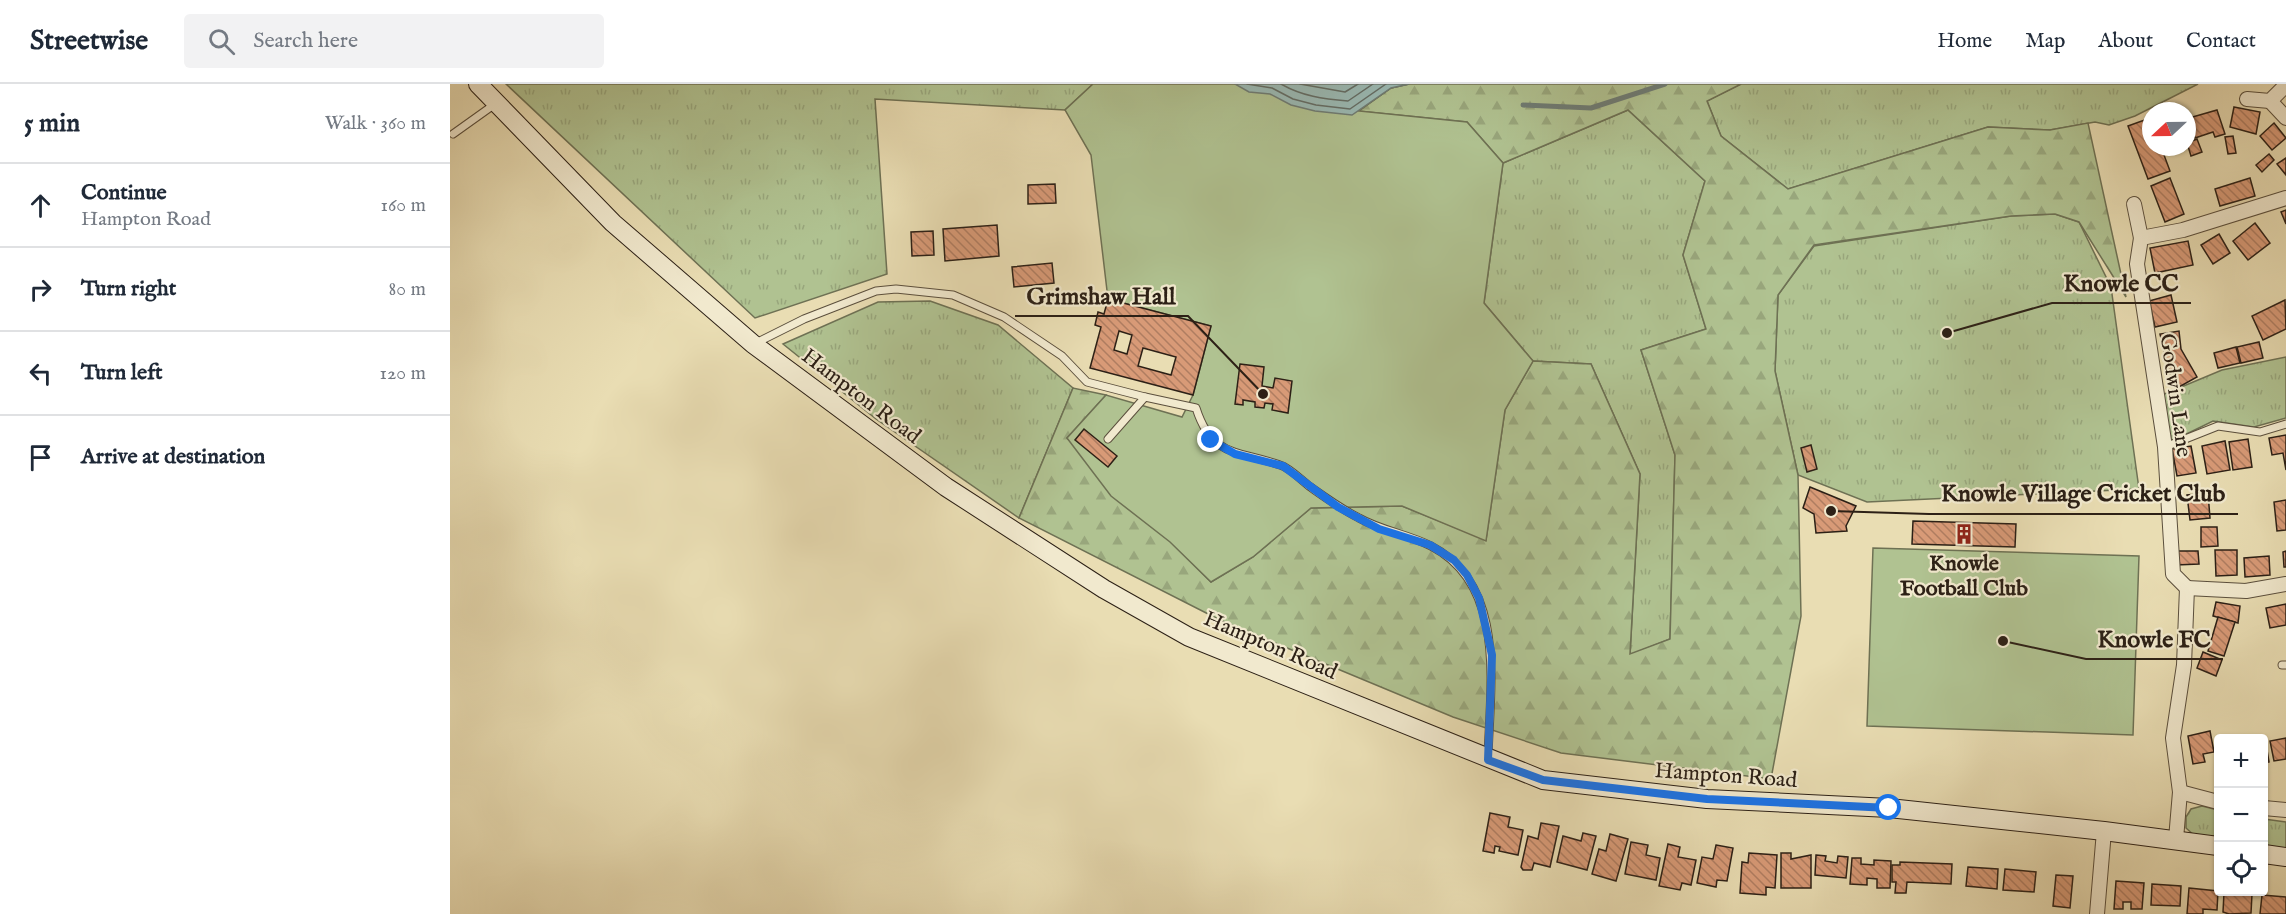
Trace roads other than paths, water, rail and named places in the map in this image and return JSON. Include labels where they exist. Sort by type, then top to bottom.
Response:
[{"type":"street","name":"Hampton Road","points":[[478,84],[613,223],[753,344],[946,487],[1114,594],[1189,637],[1488,760],[1543,780],[1707,799],[1889,808],[2176,839],[2214,845]]},
{"type":"street","points":[[2270,101],[2286,85]]},
{"type":"street","points":[[2247,99],[2270,101],[2286,118]]},
{"type":"street","points":[[2141,238],[2182,230],[2286,198]]},
{"type":"street","name":"Godwin Lane","points":[[2134,204],[2141,238],[2137,264],[2165,447],[2173,574],[2187,588]]},
{"type":"street","points":[[2176,839],[2180,792],[2173,738],[2184,665],[2187,588],[2246,591],[2286,584]]},
{"type":"street","points":[[2180,792],[2214,801]]},
{"type":"street","points":[[2268,808],[2286,810]]},
{"type":"street","points":[[2097,914],[2104,831]]},
{"type":"street","points":[[2268,855],[2286,857]]},
{"type":"lane","points":[[453,134],[495,104]]},
{"type":"lane","points":[[753,344],[804,319],[876,291],[896,289],[953,295],[1004,317],[1062,356],[1087,382],[1196,408],[1211,440],[1235,454],[1283,466],[1338,507],[1379,529],[1430,545],[1454,560],[1467,575],[1479,598],[1492,655],[1488,760]]},
{"type":"lane","points":[[1108,439],[1145,397]]},
{"type":"lane","points":[[2165,447],[2218,426],[2260,432],[2286,424]]},
{"type":"water","points":[[1235,84],[1409,84],[1391,88],[1352,115],[1315,111],[1291,105],[1270,94],[1249,92]]},
{"type":"waterway","points":[[1523,105],[1591,108],[1665,84]]},
{"type":"place","name":"Knowle CC","points":[[1947,333]]},
{"type":"place","name":"Grimshaw Hall","points":[[1263,394]]},
{"type":"place","name":"Knowle Village Cricket Club","points":[[1831,511]]},
{"type":"place","name":"Knowle Football Club","points":[[1964,534]]},
{"type":"place","name":"Knowle FC","points":[[2003,641]]}]
